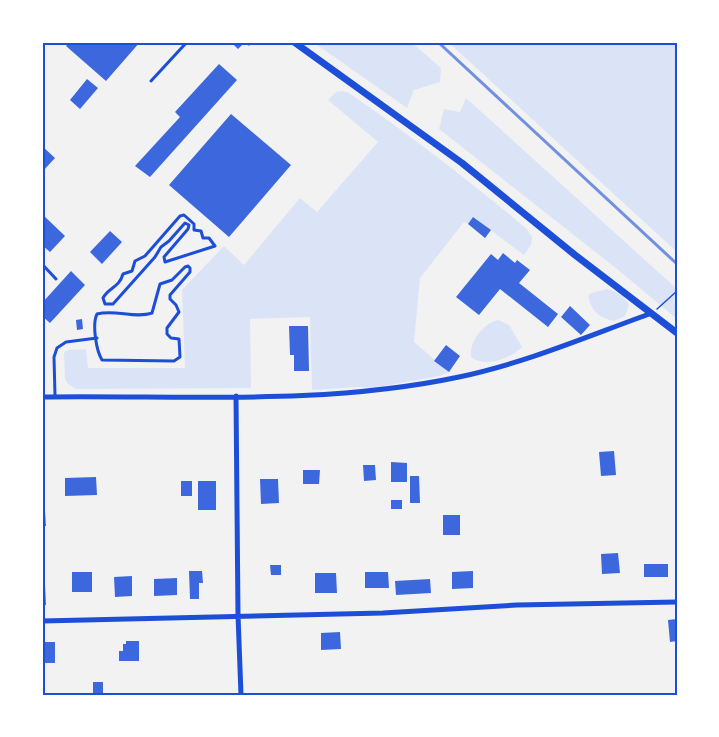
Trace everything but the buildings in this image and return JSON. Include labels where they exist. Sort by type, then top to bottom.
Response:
[{"type":"street","points":[[294,42],[462,164],[677,333]]},
{"type":"street","points":[[42,396],[348,394],[402,388],[460,377],[546,354],[653,313]]},
{"type":"street","points":[[236,396],[238,615],[242,695]]},
{"type":"street","points":[[42,621],[382,613],[517,605],[677,602]]},
{"type":"lane","points":[[151,81],[187,42]]},
{"type":"lane","points":[[184,215],[192,222],[194,230],[201,231],[203,238],[213,241],[215,246],[211,249],[165,262],[164,257],[188,229],[189,225],[185,224],[170,241],[160,247],[155,257],[112,304],[109,305],[103,301],[105,295],[120,284],[123,274],[132,271],[135,261],[145,256],[180,216],[184,215]]},
{"type":"lane","points":[[42,264],[56,279]]},
{"type":"lane","points":[[185,267],[190,268],[190,272],[170,295],[170,299],[179,312],[167,328],[167,334],[169,337],[179,339],[181,353],[178,360],[106,361],[100,357],[97,338],[95,320],[98,314],[107,312],[143,315],[152,313],[160,284],[172,280],[185,267]]},
{"type":"lane","points":[[55,396],[54,357],[57,348],[66,342],[97,338]]},
{"type":"path","points":[[653,313],[677,291]]},
{"type":"shaded area","points":[[313,42],[411,42],[441,68],[440,82],[414,90],[407,108]]},
{"type":"shaded area","points":[[448,42],[677,42],[677,252]]},
{"type":"shaded area","points":[[336,92],[349,93],[440,159],[527,229],[532,237],[531,245],[524,255],[473,217],[468,224],[464,222],[420,278],[414,342],[449,372],[439,376],[373,388],[312,390],[310,317],[250,319],[251,388],[76,389],[67,383],[64,352],[68,350],[86,349],[88,368],[185,368],[182,290],[224,246],[244,265],[300,198],[317,212],[378,142],[328,100]]},
{"type":"shaded area","points":[[466,98],[677,289],[677,319],[439,129],[444,109],[460,112]]},
{"type":"shaded area","points":[[607,289],[620,295],[629,305],[625,316],[614,321],[596,313],[588,296]]},
{"type":"shaded area","points":[[498,320],[509,325],[522,347],[497,361],[483,362],[471,357],[472,345],[478,334],[487,325]]},
{"type":"railway","points":[[438,42],[677,264]]}]
